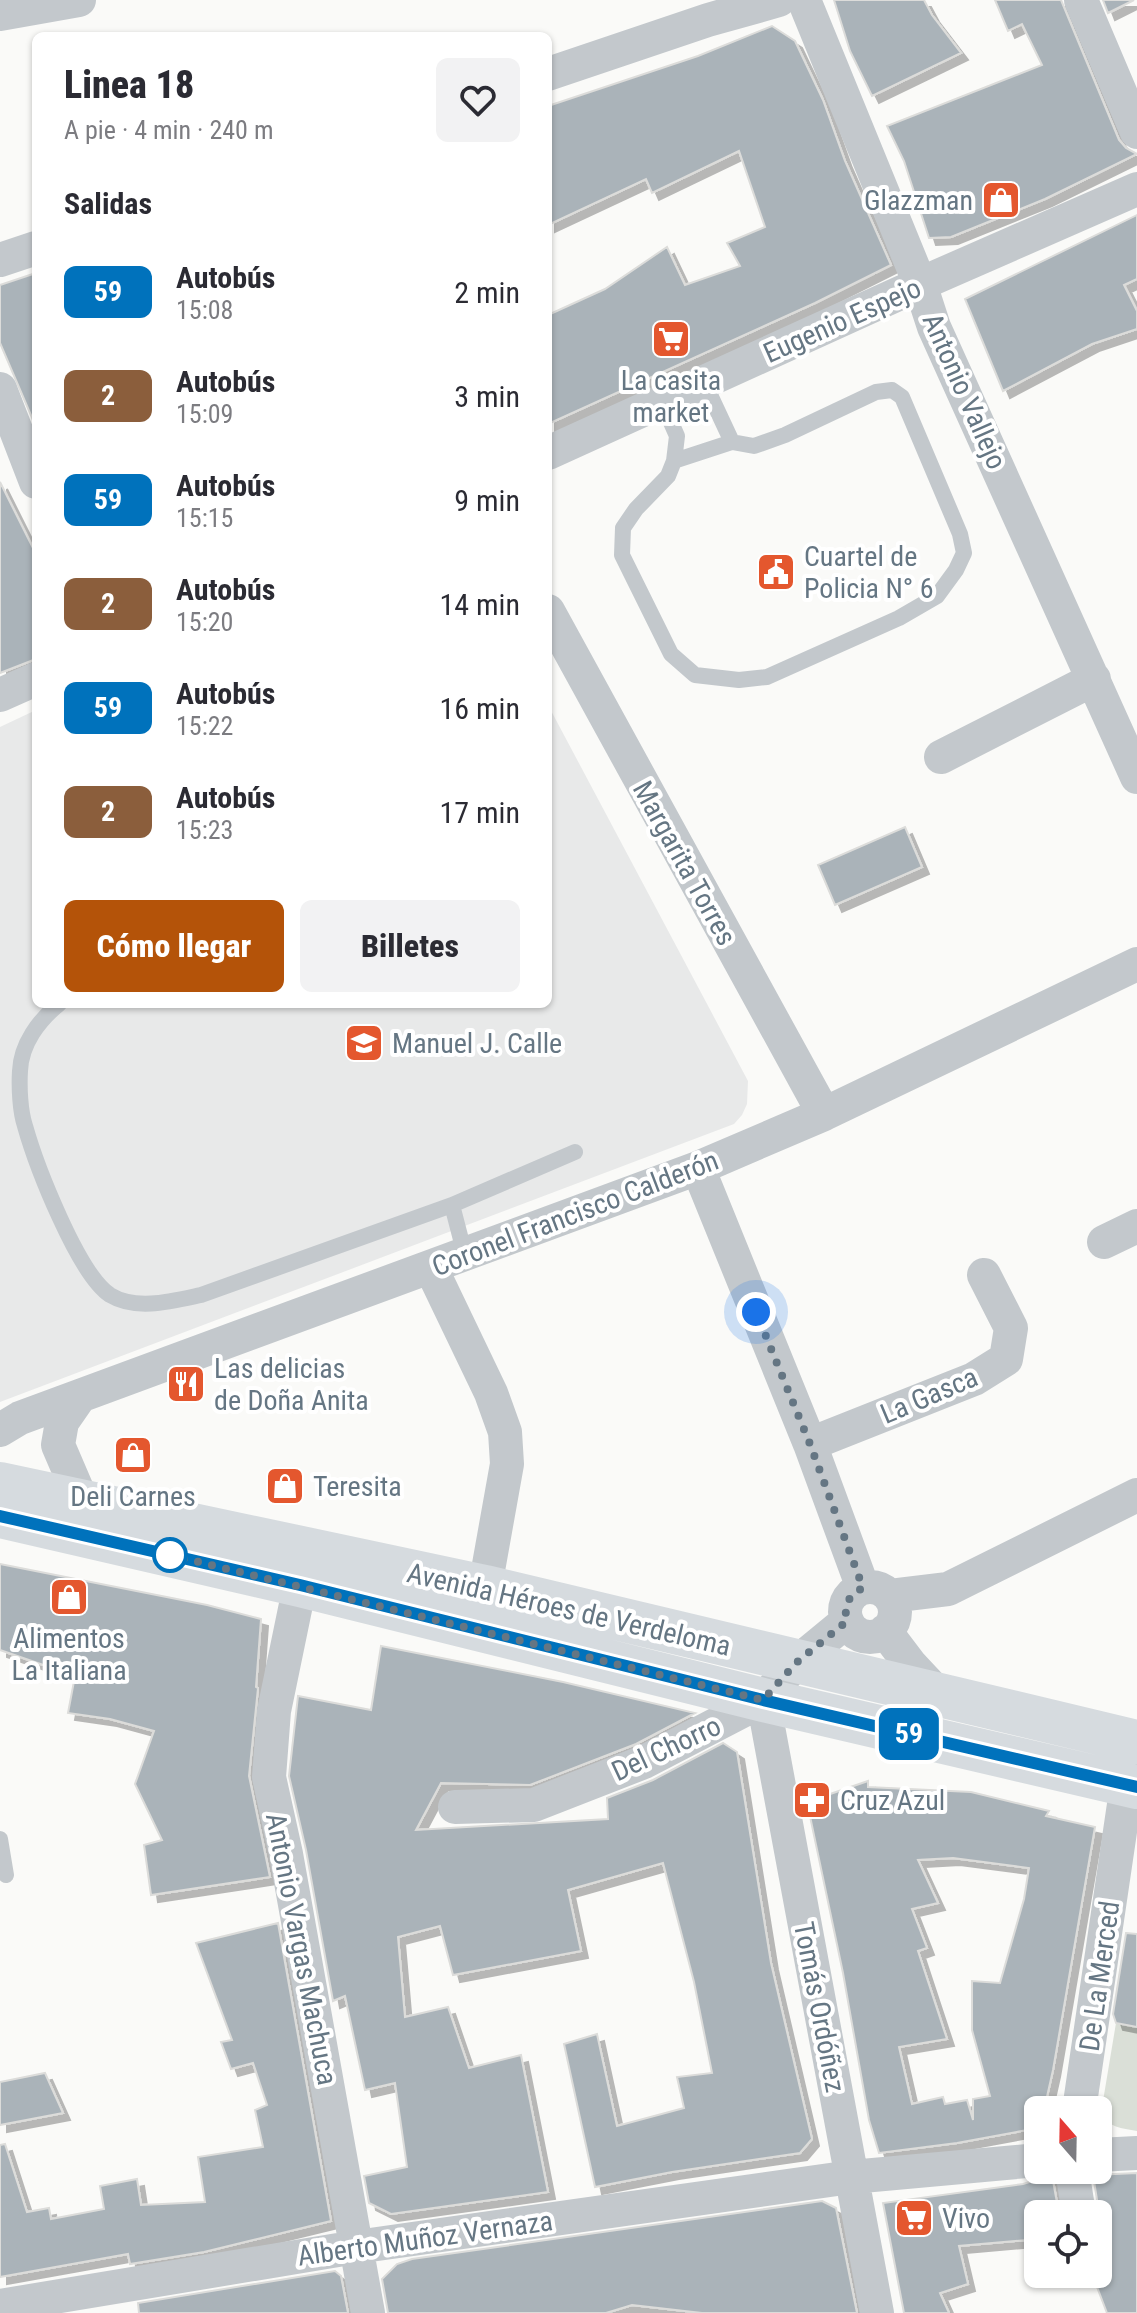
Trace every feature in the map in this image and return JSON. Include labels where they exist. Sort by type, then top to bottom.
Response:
[{"type":"main road","name":"Avenida Héroes de Verdeloma","points":[[0,1484],[485,1587],[939,1695],[1134,1765]]},
{"type":"main road","name":"Avenida Héroes de Verdeloma","points":[[0,1516],[300,1585],[763,1700],[1134,1765]]},
{"type":"street","points":[[0,14],[79,0]]},
{"type":"street","points":[[552,73],[708,20],[779,0]]},
{"type":"street","name":"Antonio Vallejo","points":[[804,0],[920,284],[934,327],[1137,777]]},
{"type":"street","points":[[1081,0],[1137,132]]},
{"type":"street","name":"Eugenio Espejo","points":[[552,451],[1137,189]]},
{"type":"street","points":[[0,260],[32,249]]},
{"type":"street","points":[[0,389],[32,472]]},
{"type":"street","name":"Margarita Torres","points":[[552,618],[824,1114]]},
{"type":"street","points":[[941,757],[1094,679]]},
{"type":"street","points":[[0,695],[32,681]]},
{"type":"street","name":"Coronel Francisco Calderón","points":[[0,1430],[20,1418],[698,1168],[824,1114],[1137,964]]},
{"type":"street","points":[[698,1168],[810,1444],[876,1592],[895,1611],[891,1626],[885,1631],[871,1636],[856,1633],[845,1613],[849,1598],[876,1592],[948,1589],[1137,1495]]},
{"type":"street","points":[[1104,1242],[1137,1226]]},
{"type":"street","points":[[431,1268],[491,1393],[505,1432],[507,1464],[485,1587]]},
{"type":"street","name":"La Gasca","points":[[810,1444],[974,1379],[1006,1359],[1011,1328],[984,1275]]},
{"type":"street","points":[[80,1396],[62,1422],[58,1445],[82,1501]]},
{"type":"street","name":"Antonio Vargas Machuca","points":[[300,1585],[274,1711],[269,1777],[286,1854],[368,2313]]},
{"type":"street","name":"Del Chorro","points":[[455,1807],[534,1805],[644,1762],[763,1700],[796,1663],[847,1621]]},
{"type":"street","points":[[885,1631],[939,1695]]},
{"type":"street","name":"Tomás Ordóñez","points":[[763,1700],[877,2313]]},
{"type":"street","name":"De La Merced","points":[[1081,2096],[1134,1765]]},
{"type":"street","points":[[1112,2154],[1137,2153]]},
{"type":"street","points":[[851,2177],[1024,2161]]},
{"type":"street","name":"Alberto Muñoz Vernaza","points":[[0,2306],[356,2247],[851,2177]]},
{"type":"lane","points":[[704,382],[732,442]]},
{"type":"lane","points":[[662,402],[677,436],[674,461],[668,476],[636,509],[623,528],[622,555],[671,654],[695,675],[739,680],[767,677],[899,618],[937,596],[964,553],[960,534],[902,397],[892,390],[876,392],[785,435],[754,446],[732,442],[674,461]]},
{"type":"lane","points":[[54,1008],[44,1016],[27,1042],[20,1069],[24,1123],[53,1204],[94,1281],[113,1296],[132,1302],[161,1303],[201,1295],[452,1205],[575,1152]]},
{"type":"lane","points":[[452,1205],[465,1255]]},
{"type":"lane","points":[[0,1839],[6,1875]]},
{"type":"shaded area","name":"Manuel J. Calle","points":[[32,712],[32,1008],[552,1008],[552,713],[748,1081],[747,1104],[742,1115],[734,1124],[0,1402],[0,727]]},
{"type":"shaded area","points":[[1116,2023],[1137,2027],[1137,2131],[1112,2124],[1112,2096],[1104,2096]]},
{"type":"building","points":[[834,0],[924,0],[961,53],[872,96],[850,51]]},
{"type":"building","points":[[995,0],[1061,0],[1119,140],[1137,154],[1045,199],[951,237],[929,238],[904,161],[887,126],[1042,65],[1022,24],[1008,31]]},
{"type":"building","points":[[1103,0],[1134,0],[1108,13]]},
{"type":"building","points":[[772,26],[795,41],[823,100],[845,161],[891,265],[815,303],[552,422],[552,313],[605,289],[667,247],[685,285],[740,266],[727,243],[765,227],[739,151],[652,193],[646,179],[552,223],[552,105],[698,56]]},
{"type":"building","points":[[1137,215],[1137,279],[1124,285],[1137,311],[1137,329],[1092,344],[1003,391],[965,299]]},
{"type":"building","points":[[32,274],[32,418],[0,343],[0,285]]},
{"type":"building","points":[[0,482],[32,546],[32,661],[0,673]]},
{"type":"building","points":[[905,827],[922,867],[835,905],[818,865]]},
{"type":"building","points":[[0,1564],[207,1605],[261,1619],[249,1776],[270,1877],[151,1895],[144,1845],[162,1840],[135,1784],[154,1731],[110,1719],[68,1713],[75,1676],[0,1650]]},
{"type":"building","points":[[381,1646],[563,1682],[695,1713],[636,1744],[530,1785],[441,1783],[416,1830],[608,1819],[607,1798],[653,1780],[723,1743],[737,1752],[771,1963],[812,2139],[800,2153],[595,2187],[564,2044],[597,2034],[617,2126],[684,2108],[677,2077],[712,2073],[694,1982],[663,1863],[568,1890],[581,1951],[453,1975],[440,1926],[398,1937],[405,2017],[448,2007],[469,2068],[521,2055],[548,2192],[391,2214],[369,2203],[364,2176],[407,2167],[395,2083],[365,2090],[345,1996],[333,2001],[306,1850],[289,1776],[298,1696],[371,1710]]},
{"type":"building","points":[[868,1781],[868,1787],[971,1792],[1049,1811],[1046,1816],[1095,1827],[1047,2096],[1024,2096],[1024,2131],[879,2153],[869,2120],[843,1973],[807,1802]],"holes":[[[953,1858],[1029,1868],[1024,1899],[1000,1983],[972,1981],[972,2030],[990,2096],[973,2099],[973,2120],[967,2100],[945,2104],[943,2097],[912,2104],[899,2047],[947,2039],[918,1951],[927,1948],[912,1909],[938,1903],[918,1860]]]},
{"type":"building","points":[[278,1923],[331,2221],[204,2252],[130,2264],[128,2254],[0,2277],[0,2145],[5,2144],[27,2212],[49,2208],[51,2219],[104,2209],[100,2186],[137,2179],[141,2205],[205,2202],[198,2157],[263,2147],[255,2110],[267,2105],[253,2063],[231,2069],[221,2042],[232,2040],[196,1943]]},
{"type":"building","points":[[1126,1933],[1137,1934],[1137,2027],[1116,2023],[1113,2014]]},
{"type":"building","points":[[45,2073],[63,2113],[0,2125],[0,2082]]},
{"type":"building","points":[[1137,2173],[1137,2313],[1107,2313],[1097,2288],[1112,2288],[1112,2200],[1097,2200],[1094,2184],[1112,2184],[1112,2174]]},
{"type":"building","points":[[1023,2184],[1054,2184],[1056,2200],[1024,2200],[1024,2240],[959,2246],[968,2284],[940,2293],[949,2313],[904,2313],[883,2203]]},
{"type":"building","points":[[822,2201],[836,2208],[857,2313],[702,2313],[632,2305],[606,2313],[388,2313],[382,2279],[397,2264],[412,2259]]},
{"type":"building","points":[[335,2271],[341,2276],[348,2313],[139,2313],[138,2303]]},
{"type":"bus line","name":"59","points":[[0,1516],[300,1585],[763,1700],[1137,1787]]},
{"type":"place","name":"Glazzman","points":[[1001,200]]},
{"type":"place","name":"La casita market","points":[[671,339]]},
{"type":"place","name":"Cuartel de Policia N° 6","points":[[776,572]]},
{"type":"place","name":"Manuel J. Calle","points":[[364,1043]]},
{"type":"place","name":"Las delicias de Doña Anita","points":[[186,1384]]},
{"type":"place","name":"Deli Carnes","points":[[133,1455]]},
{"type":"place","name":"Teresita","points":[[285,1486]]},
{"type":"place","name":"Alimentos La Italiana","points":[[69,1597]]},
{"type":"place","name":"Cruz Azul","points":[[812,1800]]},
{"type":"place","name":"Vivo","points":[[914,2218]]},
{"type":"route","points":[[170,1555],[763,1700],[796,1663],[847,1621],[845,1613],[849,1598],[863,1588],[810,1444],[756,1312]]}]
